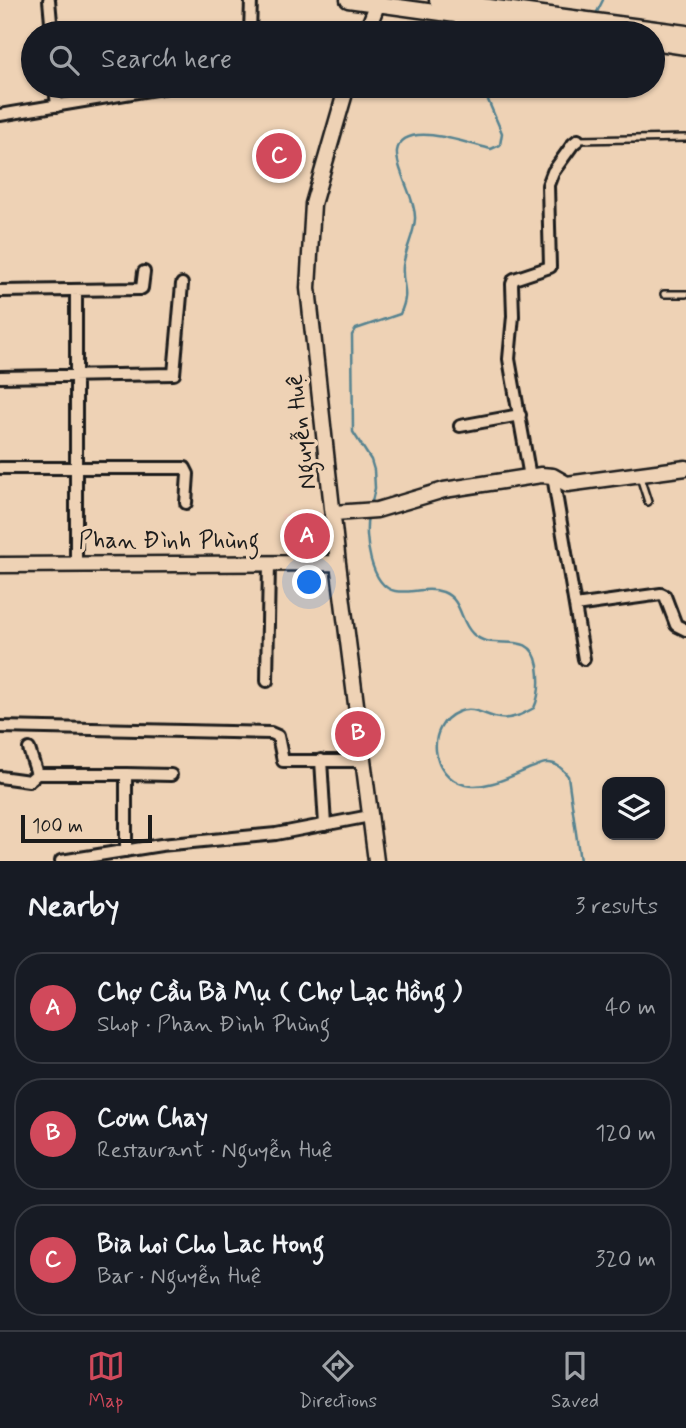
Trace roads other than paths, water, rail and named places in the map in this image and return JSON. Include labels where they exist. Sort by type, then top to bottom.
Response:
[{"type":"street","points":[[49,0],[51,21]]},
{"type":"street","points":[[250,21],[251,0]]},
{"type":"street","points":[[348,0],[502,21]]},
{"type":"street","points":[[437,0],[587,21]]},
{"type":"street","points":[[371,21],[378,3]]},
{"type":"street","points":[[665,30],[686,33]]},
{"type":"street","points":[[665,44],[686,47]]},
{"type":"street","points":[[56,98],[57,106]]},
{"type":"street","points":[[0,115],[103,98]]},
{"type":"street","name":"Nguyễn Huệ","points":[[343,98],[313,204],[308,267],[338,563],[376,861]]},
{"type":"street","points":[[530,477],[509,359],[513,280],[550,267],[548,185],[553,172],[578,140]]},
{"type":"street","points":[[0,291],[140,289],[144,272]]},
{"type":"street","points":[[0,377],[174,374],[182,284]]},
{"type":"street","points":[[76,290],[76,564]]},
{"type":"street","points":[[460,426],[520,415]]},
{"type":"street","points":[[0,468],[185,468],[188,474],[186,503]]},
{"type":"street","points":[[334,513],[377,510],[444,490],[530,477],[553,477],[567,484],[686,468]]},
{"type":"street","points":[[553,477],[584,659]]},
{"type":"street","name":"Phan Đình Phùng","points":[[0,565],[338,563]]},
{"type":"street","points":[[267,681],[269,564]]},
{"type":"street","points":[[575,606],[661,594],[665,596],[676,625],[686,629]]},
{"type":"street","points":[[0,727],[271,733],[278,736],[283,761],[363,761]]},
{"type":"street","points":[[29,749],[37,774]]},
{"type":"street","points":[[321,760],[324,825]]},
{"type":"street","points":[[0,777],[29,781],[37,774],[171,775]]},
{"type":"street","points":[[126,774],[126,851]]},
{"type":"street","points":[[61,861],[185,842],[276,834],[370,816]]},
{"type":"lane","points":[[578,140],[686,138]]},
{"type":"lane","points":[[664,294],[686,294]]},
{"type":"lane","points":[[639,474],[648,502]]},
{"type":"waterway","points":[[525,0],[536,6]]},
{"type":"waterway","points":[[595,16],[603,0]]},
{"type":"waterway","points":[[371,506],[375,488],[374,470],[371,460],[353,432],[352,335],[356,329],[400,314],[403,306],[403,266],[415,214],[398,164],[397,151],[402,141],[411,136],[424,135],[454,139],[491,149],[500,145],[502,133],[487,98]]},
{"type":"waterway","points":[[368,516],[367,535],[371,559],[374,570],[386,587],[401,592],[443,592],[458,605],[473,634],[491,642],[528,647],[538,666],[539,682],[534,708],[508,718],[464,710],[447,719],[436,739],[436,750],[444,772],[465,785],[481,786],[544,763],[559,766],[568,776],[580,861]]},
{"type":"place","name":"Bia hoi Cho Lac Hong","points":[[279,156]]},
{"type":"place","name":"Chợ Cầu Bà Mụ ( Chợ Lạc Hồng )","points":[[307,536]]},
{"type":"place","name":"Cơm Chay","points":[[358,734]]}]
